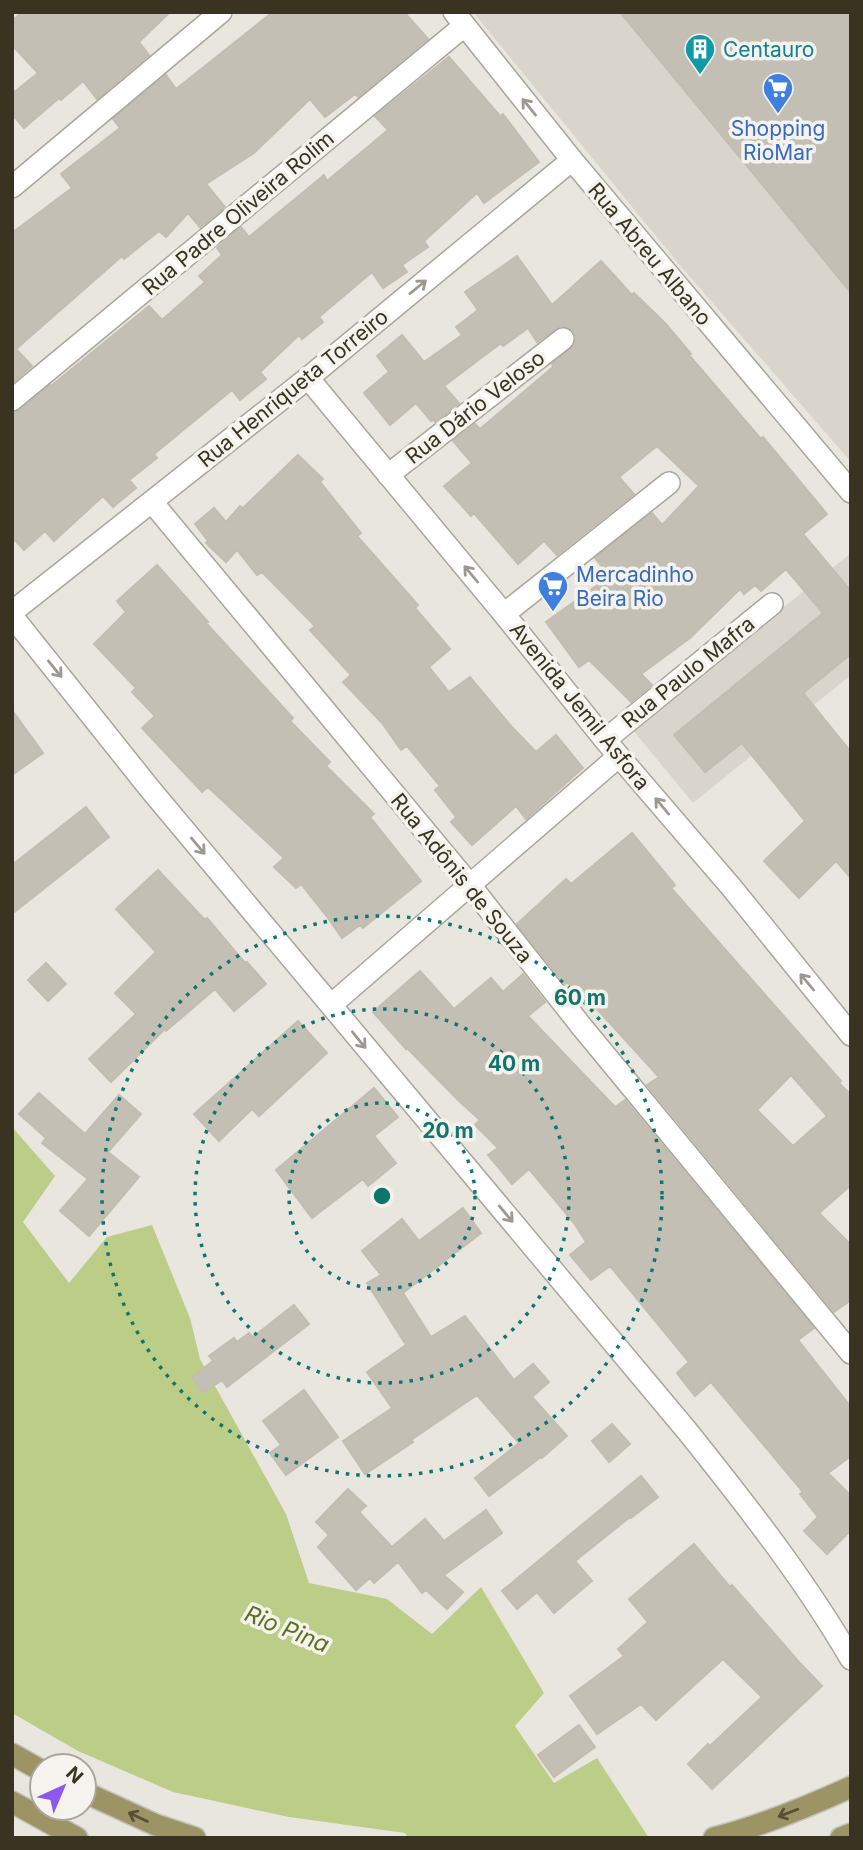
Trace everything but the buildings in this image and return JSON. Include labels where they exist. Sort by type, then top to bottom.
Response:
[{"type":"main road","points":[[12,1754],[28,1763]]},
{"type":"main road","points":[[714,1838],[851,1787]]},
{"type":"main road","points":[[98,1798],[156,1825],[195,1838]]},
{"type":"main road","points":[[12,1802],[77,1838]]},
{"type":"main road","points":[[841,1838],[851,1834]]},
{"type":"street","points":[[12,187],[221,12]]},
{"type":"street","name":"Rua Abreu Albano","points":[[459,19],[572,160],[851,492]]},
{"type":"street","name":"Rua Padre Oliveira Rolim","points":[[12,400],[459,19]]},
{"type":"street","name":"Rua Henriqueta Torreiro","points":[[12,614],[308,377],[572,160]]},
{"type":"street","name":"Rua Dário Veloso","points":[[388,475],[563,340]]},
{"type":"street","name":"Avenida Jemil Asfora","points":[[308,377],[504,614],[604,740],[732,888],[851,1034]]},
{"type":"street","points":[[504,614],[669,483]]},
{"type":"street","name":"Rua Adônis de Souza","points":[[152,502],[469,884],[582,1027],[851,1353]]},
{"type":"street","name":"Rua Paulo Mafra","points":[[604,740],[772,604]]},
{"type":"street","points":[[12,614],[150,789],[688,1432],[766,1530],[851,1659]]},
{"type":"street","name":"Rua Paulo Mafra","points":[[331,1005],[619,755]]},
{"type":"shaded area","points":[[473,12],[851,12],[851,462],[678,263]]},
{"type":"shaded area","points":[[851,553],[851,675],[693,803],[632,729]]},
{"type":"water","name":"Rio Pina","points":[[12,1127],[55,1176],[23,1222],[69,1283],[107,1237],[152,1225],[190,1318],[200,1359],[286,1514],[309,1583],[387,1599],[432,1634],[481,1587],[544,1693],[515,1726],[554,1783],[597,1758],[649,1838],[408,1838],[405,1833],[289,1817],[173,1792],[98,1760],[98,1752],[78,1751],[12,1713]]},
{"type":"place","name":"Centauro","points":[[700,76]]},
{"type":"place","name":"Shopping RioMar","points":[[778,115]]},
{"type":"place","name":"Mercadinho Beira Rio","points":[[553,613]]}]
